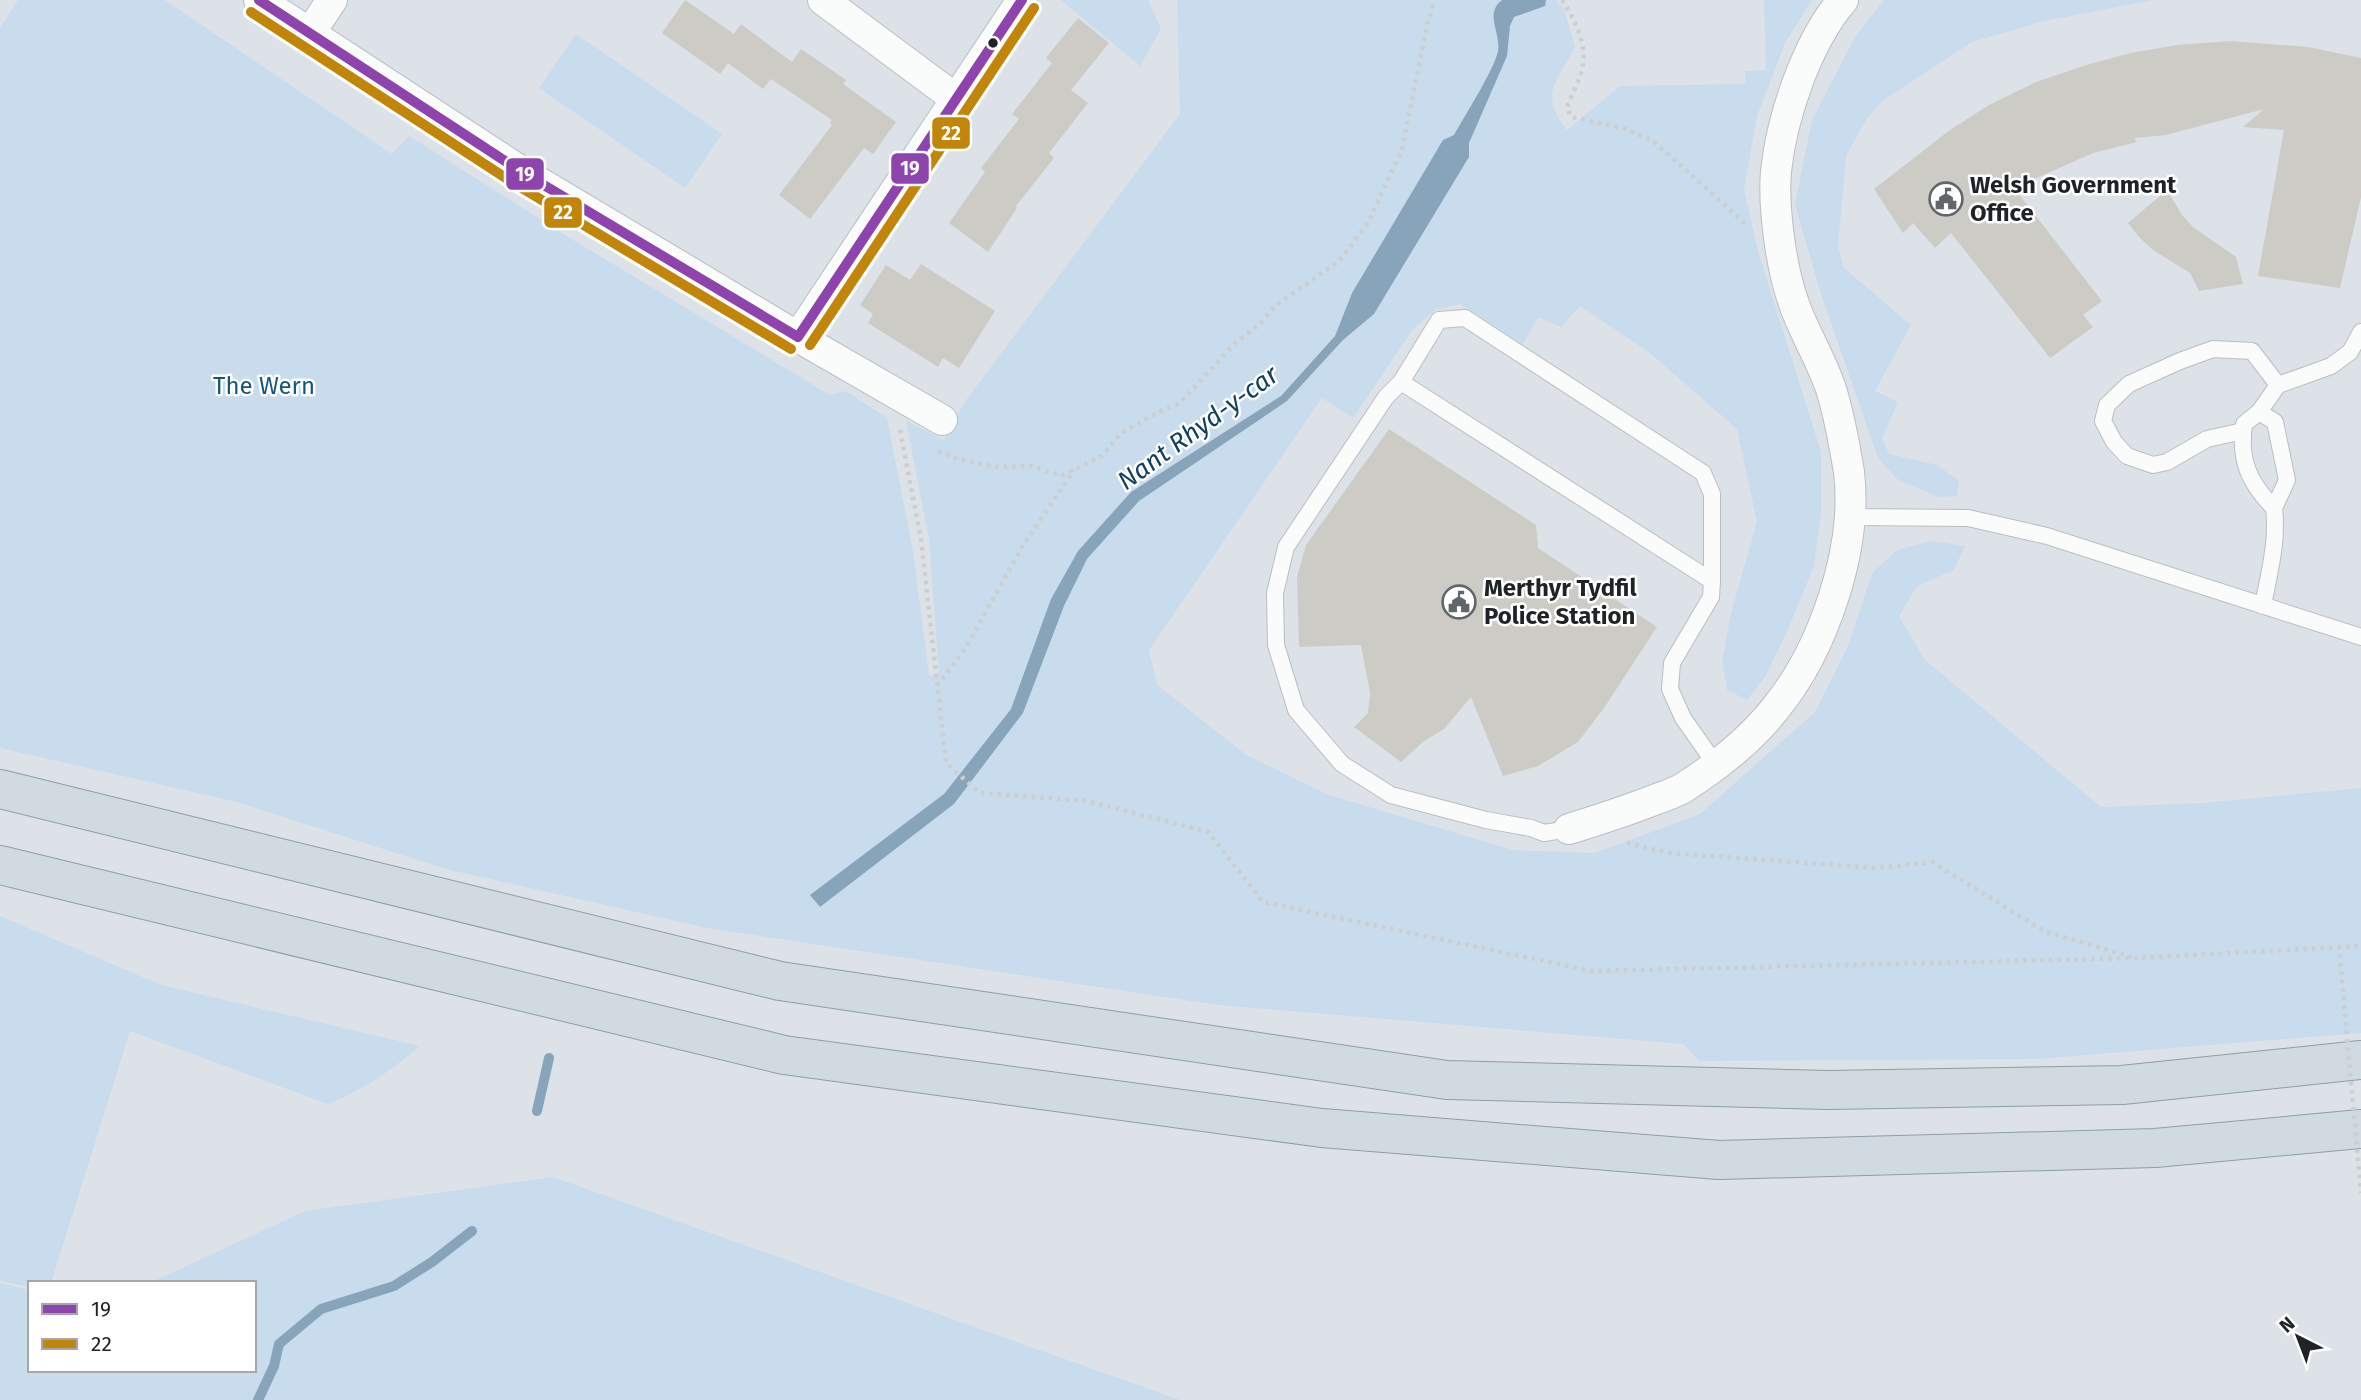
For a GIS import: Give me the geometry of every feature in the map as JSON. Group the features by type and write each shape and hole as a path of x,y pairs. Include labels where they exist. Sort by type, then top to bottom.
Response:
{"highway":[{"path":"0,789 780,981 1447,1080 1828,1090 2122,1086 2361,1060"},
{"path":"0,865 784,1055 1322,1128 1719,1160 2155,1148 2361,1129"}],"street":[{"path":"260,0 522,172 798,337 901,407 942,420"},
{"path":"310,33 332,0"},
{"path":"823,0 956,99"},
{"path":"798,337 1022,0"},
{"path":"1569,829 1618,815 1681,789 1716,765 1742,742 1776,709 1806,662 1842,575 1851,517 1849,471 1831,390 1793,301 1779,234 1776,172 1785,124 1803,66 1835,9 1843,0"}],"lane":[{"path":"1569,829 1544,833 1391,795 1342,764 1296,710 1276,645 1275,593 1286,547 1386,397 1401,382 1439,320 1465,318 1703,473 1712,494 1711,597 1672,663 1670,689 1683,718 1716,765"},
{"path":"2274,508 2248,477 2243,447 2244,424 2259,412 2278,385 2331,366 2350,352 2361,332"},
{"path":"2243,431 2207,439 2167,462 2153,465 2127,456 2113,442 2103,421 2107,405 2129,384 2213,349 2252,351 2278,385"},
{"path":"1401,382 1712,580"},
{"path":"2259,412 2275,422 2287,480 2274,508 2276,521 2273,559 2263,606"},
{"path":"1851,517 1968,518 2008,526 2047,536 2361,637"}],"path":[{"path":"936,450 958,459 996,467 1031,466 1061,476 1102,456 1121,433 1180,403 1236,342 1260,324 1275,306 1338,262 1368,223 1402,149 1427,26 1435,0"},
{"path":"1562,0 1572,14 1581,39 1583,64 1567,107 1571,117 1623,128 1653,141 1751,229 1779,234"},
{"path":"901,407 909,433"},
{"path":"901,407 921,539 946,763 980,793 1087,801 1208,832 1263,902 1592,971 2136,958 2361,946"},
{"path":"937,686 967,646 1023,547 1075,469"},
{"path":"1619,841 1669,853 1876,868 1932,862 2046,932 2136,958"},
{"path":"2339,946 2361,1193"}],"green space":[{"name":"The Wern","path":"18,0 165,0 392,154 409,136 565,235 830,395 846,391 887,418 913,551 929,675 939,676 929,539 906,421 944,440 964,403 1180,114 1177,0 1556,0 1564,9 1575,47 1557,79 1552,97 1558,118 1567,130 1620,86 1745,84 1745,71 1766,70 1764,0 1812,0 1785,43 1757,116 1744,190 1758,251 1821,452 1821,513 1814,566 1765,677 1747,700 1727,690 1722,662 1731,613 1757,522 1737,429 1650,353 1580,306 1561,327 1538,317 1523,344 1460,304 1435,310 1413,329 1353,418 1322,398 1149,650 1157,685 1248,756 1329,795 1513,850 1595,853 1700,814 1815,712 1848,646 1872,573 1897,550 1931,541 1965,546 1954,570 1917,586 1899,616 1925,660 2101,807 2202,803 2361,788 2361,1033 2037,1059 1700,1061 1683,1044 1218,1005 707,928 446,869 237,802 0,748 0,28","holes":["1469,157 1374,314 1343,340 1287,401 1139,501 1087,559 1064,606 1023,713 954,804 820,907 811,895 944,794 1011,709 1078,551 1131,492 1281,396 1335,336 1352,293 1372,261"]},
{"path":"1061,0 1148,0 1161,29 1140,66"},
{"path":"1884,0 2154,0 2044,21 1972,42 1882,101 1867,118 1846,156 1838,247 1844,268 1911,325 1875,391 1898,402 1882,438 1889,454 1937,465 1959,481 1957,496 1938,497 1897,479 1878,458 1820,291 1795,204 1812,120 1855,37"},
{"path":"576,34 722,134 685,188 539,88"},
{"path":"0,916 161,985 420,1046 376,1079 328,1104 130,1031 52,1281 28,1281 28,1287 0,1281"},
{"path":"553,1177 1180,1400 0,1400 0,1283 28,1290 28,1372 256,1372 256,1281 154,1281 305,1211"}],"shaded area":[{"path":"1502,0 1546,0 1545,6 1514,17 1510,26 1507,56 1469,143 1469,157 1374,314 1343,340 1287,401 1139,501 1087,559 1064,606 1023,713 954,804 820,907 810,895 944,794 1011,709 1051,599 1078,551 1131,492 1281,396 1335,336 1352,293 1443,140 1454,135 1496,59 1498,44 1494,11"}],"building":[{"path":"685,0 734,34 741,24 792,62 801,49 846,80 843,84 896,122 873,154 864,148 810,219 779,195 832,125 832,120 771,79 763,89 728,63 720,74 662,33"},
{"path":"1078,18 1109,43 1071,90 1088,103 1049,153 1054,158 1016,206 988,252 949,223 985,172 981,168 1019,119 1012,114 1052,63 1046,58"},
{"name":"Welsh Government Office","path":"2231,41 2308,47 2361,58 2361,197 2340,288 2258,276 2284,130 2243,127 2264,109 2166,135 2134,138 2137,142 2093,153 2014,188 2102,301 2083,315 2093,327 2050,358 1951,233 1935,248 1913,223 1903,233 1874,189 1950,130 1989,105 2036,82 2131,53 2177,45"},
{"path":"2167,190 2182,215 2193,227 2236,257 2243,284 2199,291 2190,273 2153,250 2139,237 2128,223"},
{"path":"921,264 995,311 959,368 943,358 938,367 868,323 873,314 860,305 886,265 910,280"},
{"name":"Merthyr Tydfil Police Station","path":"1389,429 1536,525 1538,548 1657,627 1604,708 1578,742 1538,766 1503,776 1471,697 1444,729 1424,741 1401,762 1354,727 1368,713 1370,693 1361,645 1299,647 1297,577 1306,545"}],"waterway":[{"name":"Nant Rhyd-y-car","path":"537,1111 549,1058"},
{"name":"Nant Rhyd-y-car","path":"258,1400 274,1366 279,1344 321,1309 394,1286 432,1262 472,1231"}],"transit line":[{"name":"19","path":"259,0 522,172 798,337"},
{"name":"19","path":"798,337 1022,0"},
{"name":"22","path":"810,345 1034,8"},
{"name":"22","path":"251,12 515,184 791,349"}],"place":[{"name":"Welsh Government Office","path":"1946,199"},
{"name":"Merthyr Tydfil Police Station","path":"1459,602"}]}
